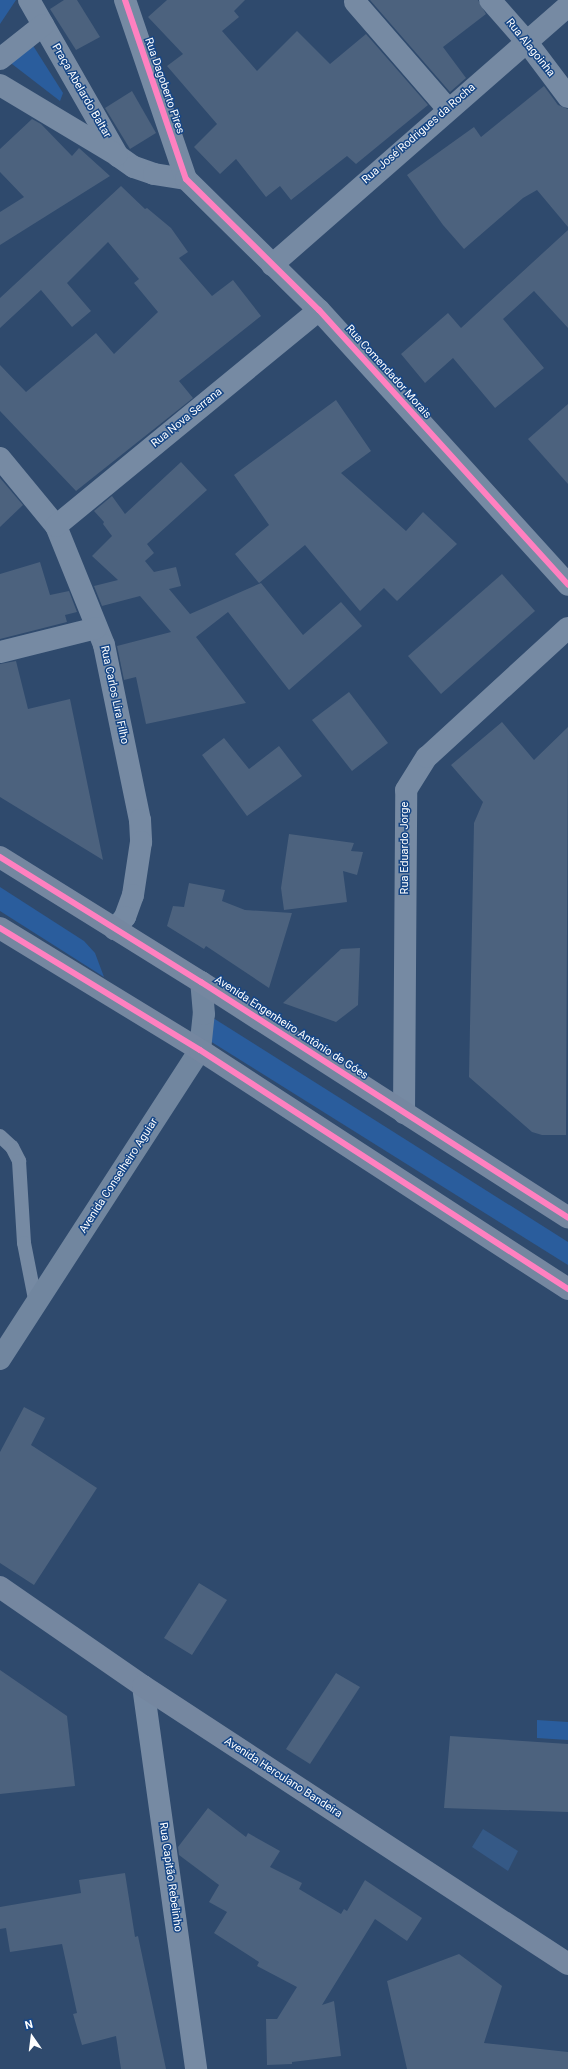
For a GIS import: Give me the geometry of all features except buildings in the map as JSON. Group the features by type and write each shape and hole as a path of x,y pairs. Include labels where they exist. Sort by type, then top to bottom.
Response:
{"main road":[{"name":"Avenida Engenheiro Antônio de Góes","path":"0,857 201,982 568,1218"},
{"path":"0,928 200,1050 568,1289"},
{"name":"Avenida Conselheiro Aguiar","path":"0,1359 200,1050 204,1032 201,982"},
{"name":"Avenida Herculano Bandeira","path":"0,1587 143,1686 568,1964"}],"street":[{"name":"Praça Abelardo Baltar","path":"29,0 118,156"},
{"name":"Rua Dagoberto Pires","path":"125,0 186,179"},
{"name":"Rua Alagoinha","path":"490,0 526,40 568,97"},
{"path":"355,2 448,109"},
{"name":"Rua José Rodrigues da Rocha","path":"272,265 526,40 568,6"},
{"path":"0,59 43,25"},
{"name":"Praça Abelardo Baltar","path":"0,85 134,167 154,174 186,179"},
{"name":"Rua Comendador Morais","path":"186,179 319,310 568,585"},
{"name":"Rua Nova Serrana","path":"56,526 319,310"},
{"name":"Rua Carlos Lira Filho","path":"0,458 56,526 104,645 140,820 141,842 132,895 125,917 115,929"},
{"path":"0,652 96,628"},
{"name":"Rua Eduardo Jorge","path":"404,1113 406,790 427,757 568,628"},
{"name":"Rua Capitão Rebelinho","path":"143,1686 196,2069"}],"lane":[{"path":"0,1136 12,1147 19,1161 24,1243 36,1304"}],"shaded area":[{"path":"0,0 16,0 0,24"},
{"path":"32,44 63,93 60,101 12,64 11,61"},
{"path":"0,887 84,941 95,953 104,977 0,911"},
{"path":"210,1016 568,1242 568,1265 210,1041"},
{"path":"537,1720 568,1722 568,1740 537,1738"},
{"path":"483,1829 518,1851 508,1871 472,1847"}],"cycle path":[{"path":"125,0 186,179 319,310 568,585"},
{"path":"0,857 201,982 568,1218"},
{"path":"0,928 200,1050 568,1289"}]}
